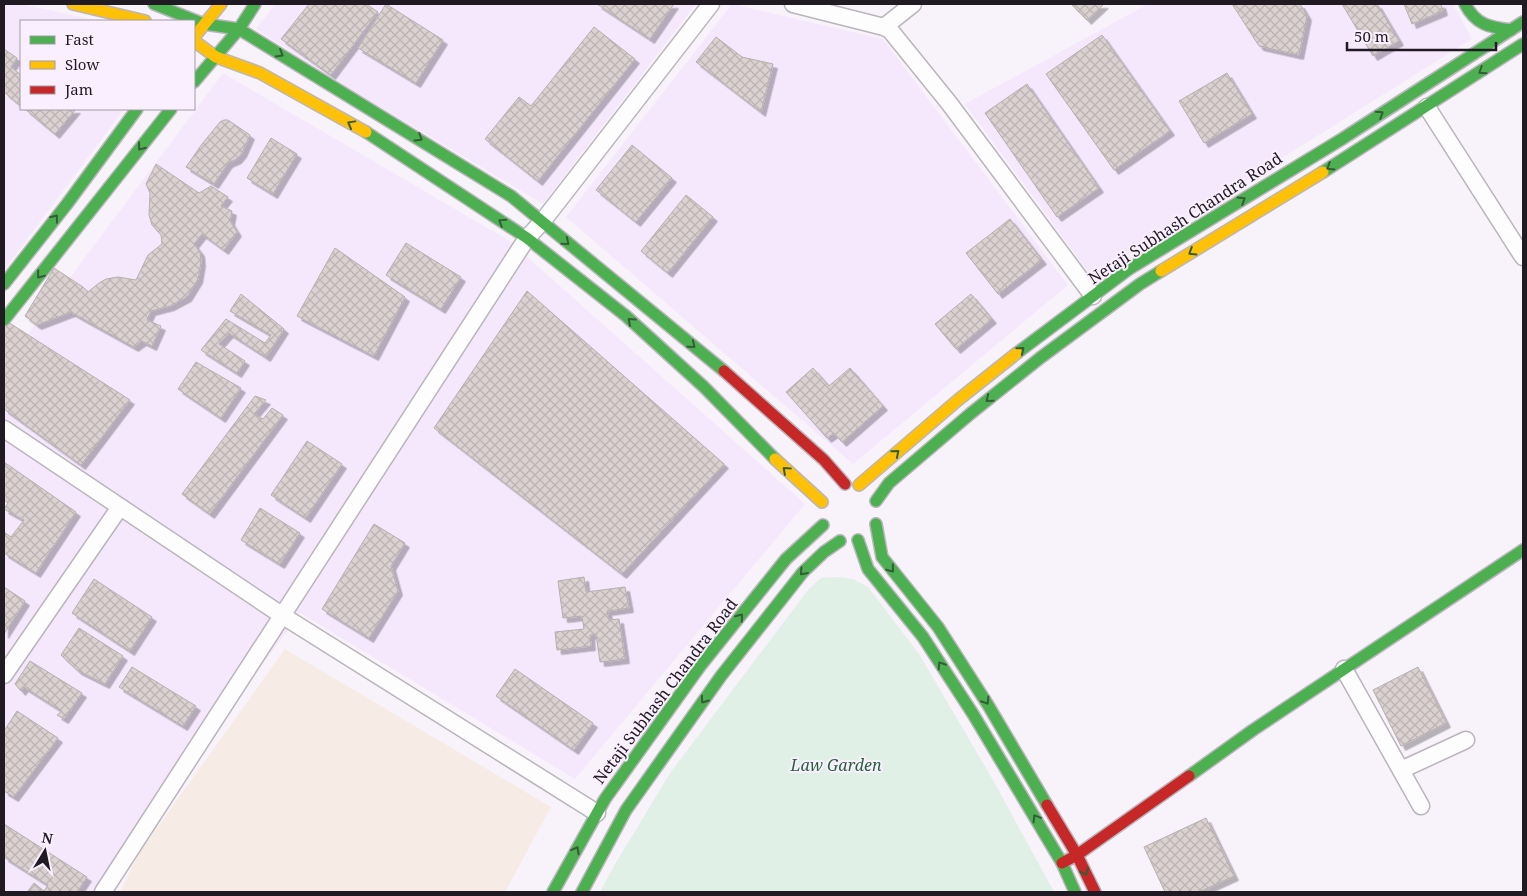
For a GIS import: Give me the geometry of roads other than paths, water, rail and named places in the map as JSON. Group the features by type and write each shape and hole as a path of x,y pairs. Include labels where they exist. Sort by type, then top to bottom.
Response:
{"main road":[{"path":"73,4 141,20"},
{"path":"154,4 194,20"},
{"path":"195,36 220,4"},
{"path":"195,81 239,28 255,4"},
{"path":"1465,4 1471,16 1490,27 1511,30"},
{"path":"195,20 204,24 239,28 511,196 722,369 824,460 845,484"},
{"name":"Netaji Subhash Chandra Road","path":"859,485 958,400 1028,344 1129,269 1342,139 1523,22"},
{"path":"195,42 216,56 260,73 368,133 528,238 633,323 704,387 781,466 822,514 827,531 840,541"},
{"name":"Netaji Subhash Chandra Road","path":"876,501 889,483 970,414 1040,358 1140,284 1426,107 1523,44"},
{"path":"4,284 136,110"},
{"path":"4,320 170,110"},
{"path":"822,514 831,490 845,484 859,485 866,488 876,501 878,509 876,524 882,557 938,627 988,704 1077,855 1095,892"},
{"name":"Netaji Subhash Chandra Road","path":"553,892 605,799 701,665 822,514"},
{"path":"582,892 626,810 721,676 803,572 824,552 840,541 858,540 872,531 876,524"},
{"path":"858,540 868,569 923,637 987,738 1062,863 1075,892"},
{"path":"1062,863 1077,855 1253,730 1523,550"}],"street":[{"path":"103,892 528,238 711,4"},
{"path":"793,4 890,30 949,103 1093,296"},
{"path":"884,27 913,4"},
{"path":"1426,107 1523,257"},
{"path":"4,428 283,616 597,813"},
{"path":"4,675 120,507"},
{"path":"1344,669 1421,806"},
{"path":"1401,770 1466,740"}],"park label":[{"name":"Law Garden","path":"836,765"}]}
